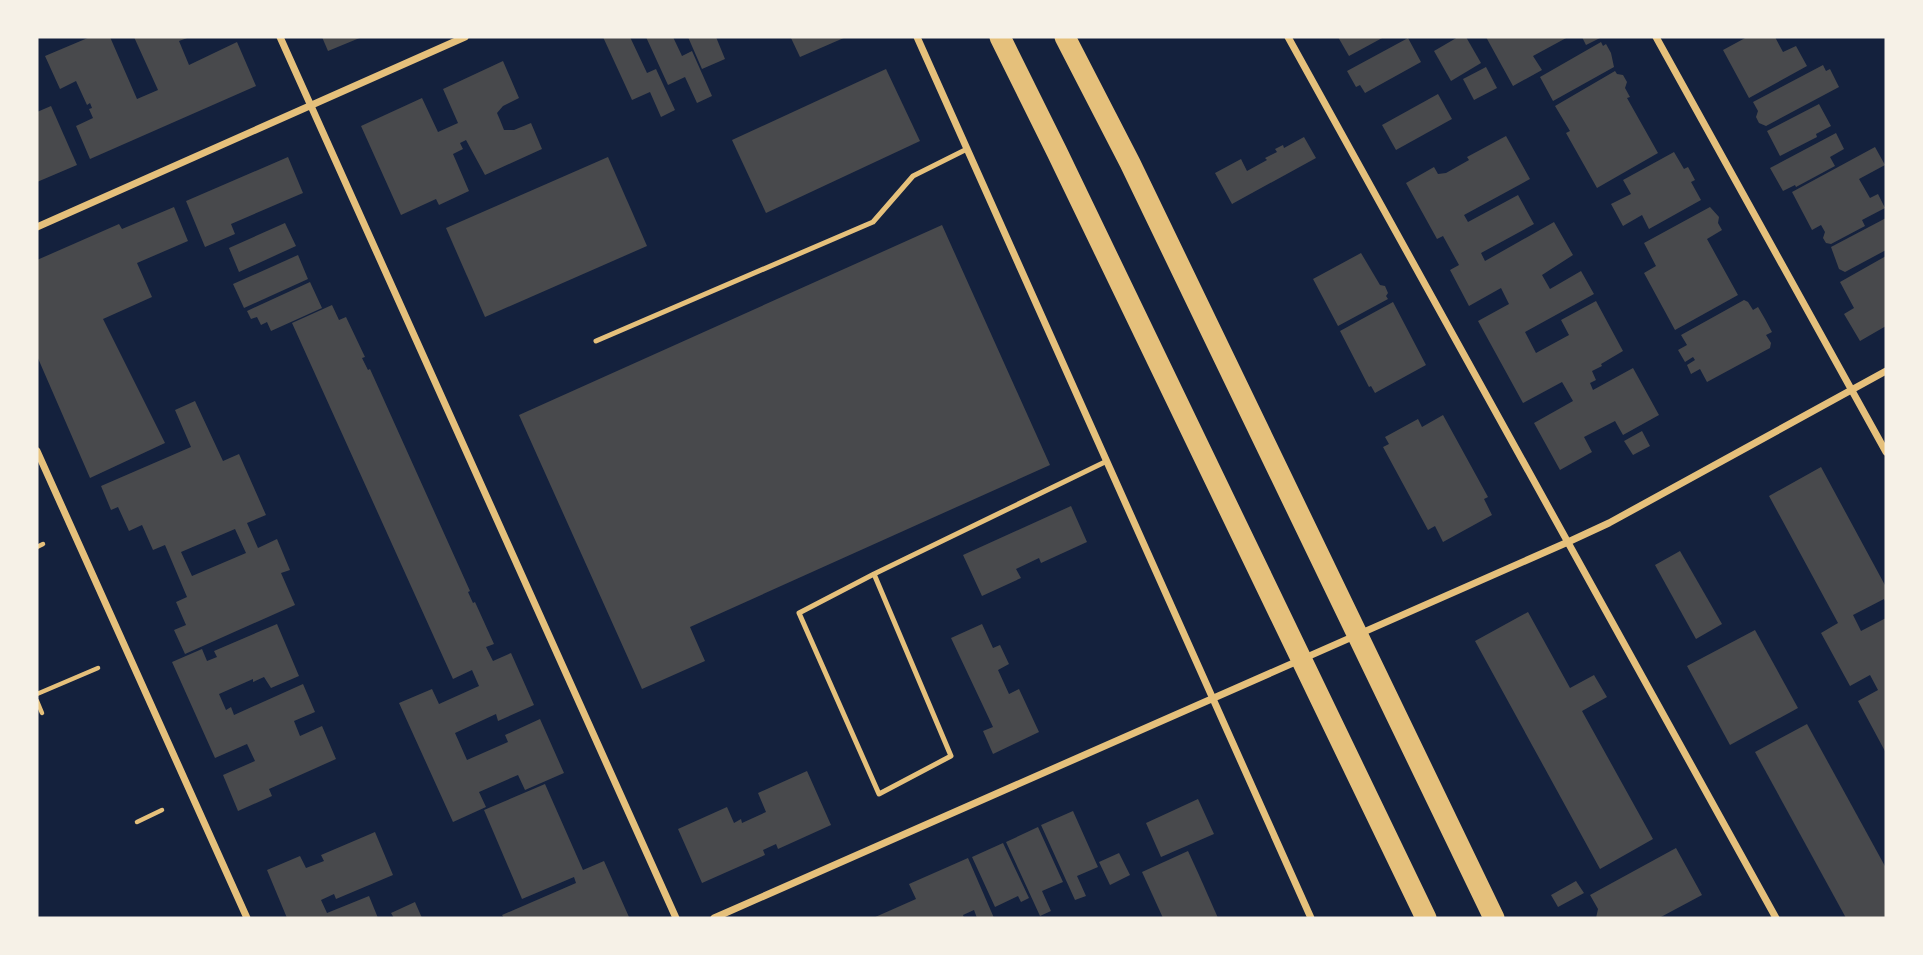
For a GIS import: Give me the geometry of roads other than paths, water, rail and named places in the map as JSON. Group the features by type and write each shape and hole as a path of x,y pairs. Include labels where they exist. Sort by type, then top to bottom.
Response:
{"highway":[{"path":"1000,37 1058,152 1426,918"},
{"path":"1065,37 1130,163 1494,918"}],"street":[{"path":"280,37 676,918"},
{"path":"37,227 465,37"},
{"path":"917,37 1311,918"},
{"path":"1288,37 1776,918"},
{"path":"1656,37 1886,452"},
{"path":"714,918 1609,523 1886,371"},
{"path":"37,451 247,918"}],"lane":[{"path":"596,341 873,222 913,176 967,149"},
{"path":"874,574 951,756 879,794 799,613 874,574 1107,461"}]}
